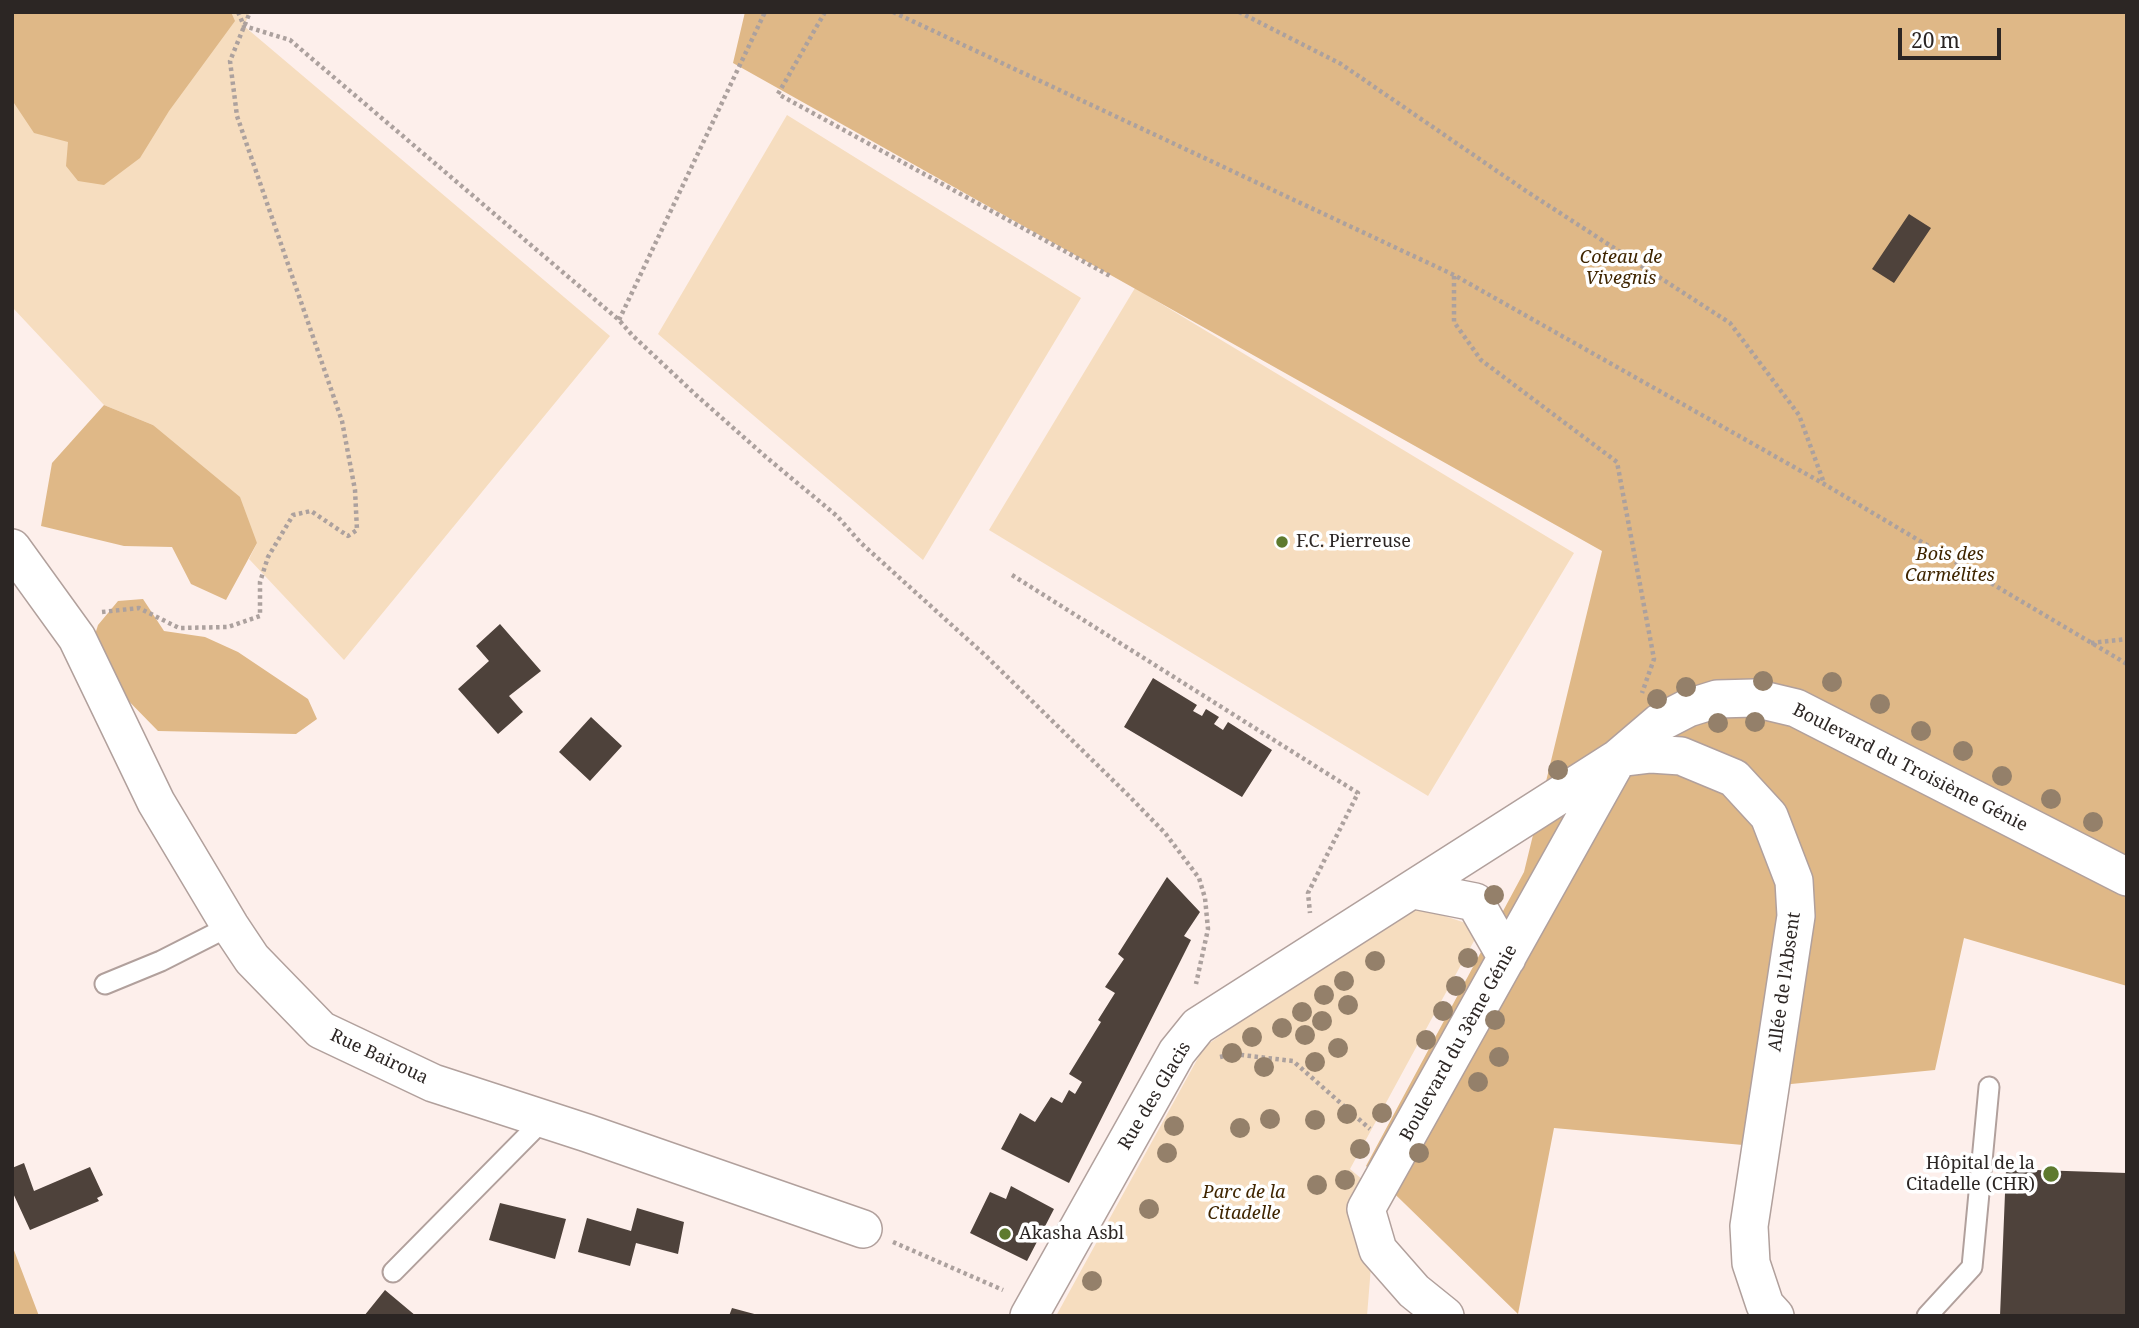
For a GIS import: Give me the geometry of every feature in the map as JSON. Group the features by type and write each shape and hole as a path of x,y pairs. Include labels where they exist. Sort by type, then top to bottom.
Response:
{"street":[{"name":"Rue Bairoua","path":"12,548 77,638 156,802 230,926 252,960 321,1030 433,1083 863,1229"},
{"name":"Boulevard du Troisième Génie","path":"1618,758 1659,723 1688,708 1717,699 1754,698 1796,708 2127,877"},
{"name":"Allée de l'Absent","path":"1618,758 1651,754 1681,756 1734,778 1769,816 1794,881 1796,916 1749,1226 1751,1263 1765,1312"},
{"name":"Rue des Glacis","path":"1032,1310 1177,1052 1198,1026 1618,758"},
{"name":"Boulevard du 3ème Génie","path":"1445,1316 1414,1291 1378,1250 1366,1209 1618,758"},
{"path":"1414,890 1475,902 1507,958"}],"lane":[{"path":"105,984 161,961 230,926"},
{"path":"1927,1316 1972,1267 1989,1087"},
{"path":"393,1272 544,1119"}],"path":[{"path":"238,12 244,26 290,40 620,320 632,335 765,457 838,516 861,543 1041,709 1138,805 1185,857 1199,878 1205,898 1208,929 1196,984 1198,1026"},
{"path":"70,627 100,612 139,608 179,628 228,627 260,615 260,582 268,557 293,515 312,511 348,536 357,530 355,490 342,421 237,116 230,61 250,12"},
{"path":"620,320 765,12"},
{"path":"825,12 778,94 1112,277"},
{"path":"893,12 1454,275 1824,484 2127,664"},
{"path":"1239,12 1341,64 1526,191 1730,323 1799,415 1824,484"},
{"path":"1454,275 1454,322 1481,360 1617,463 1654,659 1640,696"},
{"path":"1012,575 1359,793 1308,893 1313,954"},
{"path":"2090,643 2127,639"},
{"path":"1168,1070 1233,1054 1293,1061 1397,1154"},
{"path":"863,1229 1032,1310"}],"green space":[{"path":"12,12 250,12 244,26 610,336 344,660 249,559 257,543 153,425 104,405 12,307"},
{"path":"12,12 231,12 235,21 169,111 140,158 104,185 78,181 66,166 68,142 34,133 12,100"},
{"path":"745,12 2127,12 2127,986 1964,938 1935,1070 1750,1088 1743,1145 1554,1128 1518,1314 1366,1166 1524,872 1602,551 733,63"},
{"path":"787,115 1081,298 923,560 658,334"},
{"name":"F.C. Pierreuse","path":"1135,288 1574,553 1428,796 989,530"},
{"path":"104,405 153,425 240,497 257,543 226,600 191,584 172,547 124,546 41,526 52,463"},
{"path":"143,599 164,631 205,637 238,652 308,699 317,719 296,734 158,731 115,687 93,641 98,625 118,601"},
{"name":"Parc de la Citadelle","path":"1408,904 1481,928 1350,1169 1377,1192 1367,1316 1056,1316 1204,1047"},
{"path":"12,1245 39,1316 12,1316"}],"building":[{"path":"1909,214 1931,228 1894,283 1872,269"},
{"path":"500,624 541,671 509,696 523,712 498,734 458,689 489,661 476,646"},
{"path":"1153,678 1197,705 1193,711 1202,716 1206,709 1219,717 1214,724 1223,730 1228,722 1272,750 1242,797 1124,727"},
{"path":"591,717 622,746 590,781 559,752"},
{"path":"1167,877 1200,912 1184,936 1191,940 1069,1183 1001,1149 1020,1113 1035,1122 1051,1097 1062,1103 1069,1090 1075,1094 1082,1082 1069,1074 1101,1022 1098,1020 1115,993 1105,987 1124,959 1118,954"},
{"path":"24,1163 34,1191 90,1167 103,1195 97,1198 99,1201 30,1230 12,1191 12,1168"},
{"path":"2006,1169 2127,1173 2127,1316 2000,1316"},
{"path":"1011,1186 1054,1209 1027,1261 970,1233 990,1192 1006,1199"},
{"path":"500,1203 566,1219 555,1259 489,1240"},
{"path":"637,1208 684,1222 678,1254 636,1243 630,1266 578,1252 587,1218 631,1231"},
{"path":"385,1290 416,1316 364,1316"},
{"path":"732,1308 758,1315 758,1316 729,1316"}],"place":[{"name":"F.C. Pierreuse","path":"1282,542"},
{"name":"Hôpital de la Citadelle (CHR)","path":"2051,1174"},
{"name":"Akasha Asbl","path":"1005,1234"}],"park label":[{"name":"Coteau de Vivegnis","path":"1621,268"},
{"name":"Bois des Carmélites","path":"1950,565"}]}
